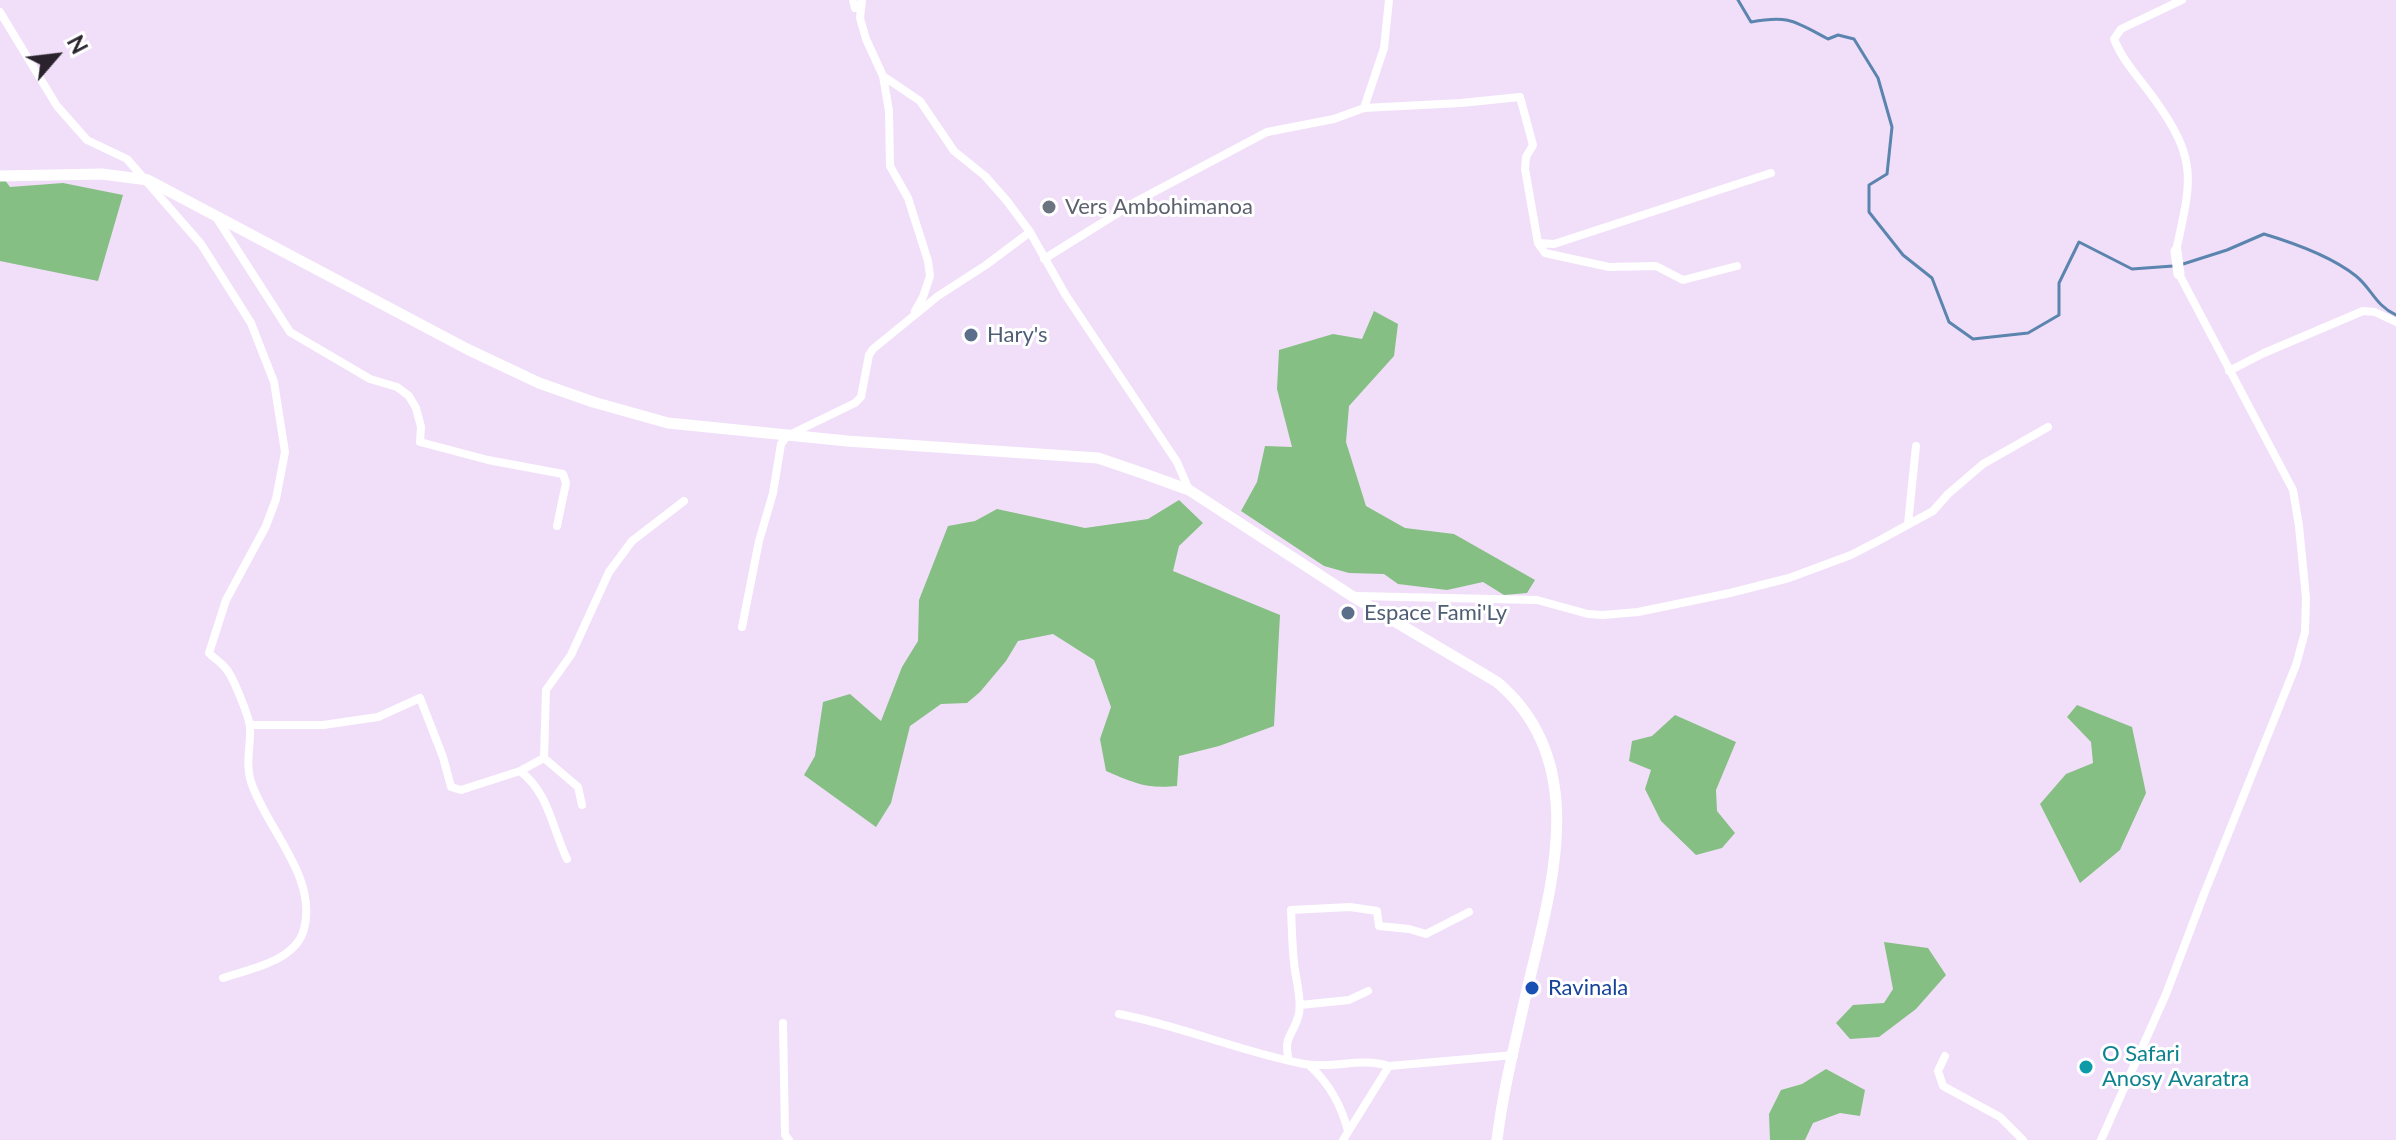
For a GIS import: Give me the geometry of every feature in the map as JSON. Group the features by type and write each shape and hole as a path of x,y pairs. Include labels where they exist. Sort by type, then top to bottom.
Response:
{"main road":[{"path":"0,176 102,174 148,180 442,336 539,383 668,423 787,436 1098,458 1189,490 1352,596 1497,682 1527,712 1543,742 1556,795 1554,865 1542,938 1497,1140"},
{"path":"2176,251 2179,274"}],"street":[{"path":"862,0 860,18 883,76 889,111 890,166 908,198 928,261 930,276 911,318"},
{"path":"1364,108 1384,48 1389,0"},
{"path":"2176,251 2190,179 2185,153 2114,39 2121,29 2182,0"},
{"path":"0,12 57,106 87,140 127,159 201,244 251,323 274,382 285,452 276,499 266,526 226,600 209,653 228,670 250,725 247,754 251,782 299,878 305,904 304,929 297,944 279,958 223,978"},
{"path":"883,76 920,101 954,151 985,176 1030,232 1044,259 1177,462 1189,490"},
{"path":"1044,259 1137,201 1267,132 1334,119 1364,108 1520,97 1533,145 1526,157 1525,169 1538,243 1545,253 1609,267 1656,266 1683,280 1737,266"},
{"path":"1538,243 1554,244 1771,173"},
{"path":"215,216 290,332 370,379 397,387 409,396 421,427 420,442 488,460 563,474 566,483 557,526"},
{"path":"742,627 781,444 787,436 855,403 861,397 869,355 938,296 997,258 1030,232"},
{"path":"2101,1140 2166,994 2296,665 2305,632 2304,572 2293,490 2179,274"},
{"path":"2229,371 2363,311 2375,312 2396,322"},
{"path":"1352,596 1537,600 1588,614 1638,612 1730,593 1789,578 1851,555 1933,511 1983,464 2048,427"},
{"path":"1908,524 1916,446"},
{"path":"544,758 546,690 571,655 609,572 632,541 684,501"},
{"path":"250,725 323,725 378,717 420,698 451,787 461,790 520,771 544,758"},
{"path":"544,758 578,787 582,805"},
{"path":"520,771 531,780 547,804 567,859"},
{"path":"1289,1060 1285,1047 1288,1035 1298,1020 1300,1005 1291,910 1350,907 1377,911 1379,926 1426,934 1469,912"},
{"path":"1300,1005 1349,1000 1368,991"},
{"path":"1119,1014 1164,1022 1213,1040 1308,1065 1372,1061 1389,1066 1514,1055"},
{"path":"783,1023 785,1135 789,1140"},
{"path":"1945,1056 1938,1071 1943,1086 2000,1117 2023,1140"},
{"path":"1308,1065 1336,1096 1342,1109 1345,1136"},
{"path":"1345,1136 1389,1066"}],"green space":[{"path":"0,173 10,187 63,183 123,195 98,281 0,261"},
{"path":"1374,311 1398,324 1394,356 1349,406 1346,442 1366,506 1405,528 1454,534 1535,580 1527,593 1504,595 1483,582 1447,590 1398,584 1384,574 1349,573 1324,566 1241,511 1257,482 1265,446 1292,447 1277,389 1279,350 1333,334 1362,339"},
{"path":"1179,500 1203,523 1179,546 1173,571 1280,615 1274,726 1219,746 1179,756 1177,786 1148,786 1106,771 1100,739 1111,707 1094,660 1053,634 1018,641 1006,661 967,703 941,704 910,726 891,803 876,827 804,775 815,756 823,702 850,694 881,721 902,667 918,641 919,600 948,526 975,521 997,509 1085,528 1148,519"},
{"path":"2077,705 2132,727 2146,793 2120,850 2080,883 2040,804 2066,774 2093,763 2091,742 2067,717"},
{"path":"1675,715 1736,742 1716,790 1717,811 1735,833 1722,848 1696,855 1661,821 1645,789 1651,770 1629,761 1632,741 1652,736"},
{"path":"1884,942 1928,948 1946,975 1916,1009 1879,1037 1850,1039 1836,1023 1853,1005 1884,1003 1893,989"},
{"path":"1826,1069 1865,1090 1860,1116 1840,1113 1813,1123 1805,1140 1770,1140 1769,1114 1781,1090 1802,1084"}],"waterway":[{"path":"1738,0 1751,22 1783,20 1799,24 1828,39 1838,35 1854,39 1878,78 1892,127 1887,174 1869,185 1869,212 1903,255 1932,278 1949,322 1973,339 2028,333 2059,315 2059,283 2079,242 2132,269 2173,266"},
{"path":"2180,265 2264,234 2335,262 2361,281 2383,307 2396,315"}],"place":[{"name":"Vers Ambohimanoa","path":"1049,207"},
{"name":"Hary's","path":"971,335"},
{"name":"Espace Fami'Ly","path":"1348,613"},
{"name":"Ravinala","path":"1532,988"},
{"name":"O Safari Anosy Avaratra","path":"2086,1067"}]}
